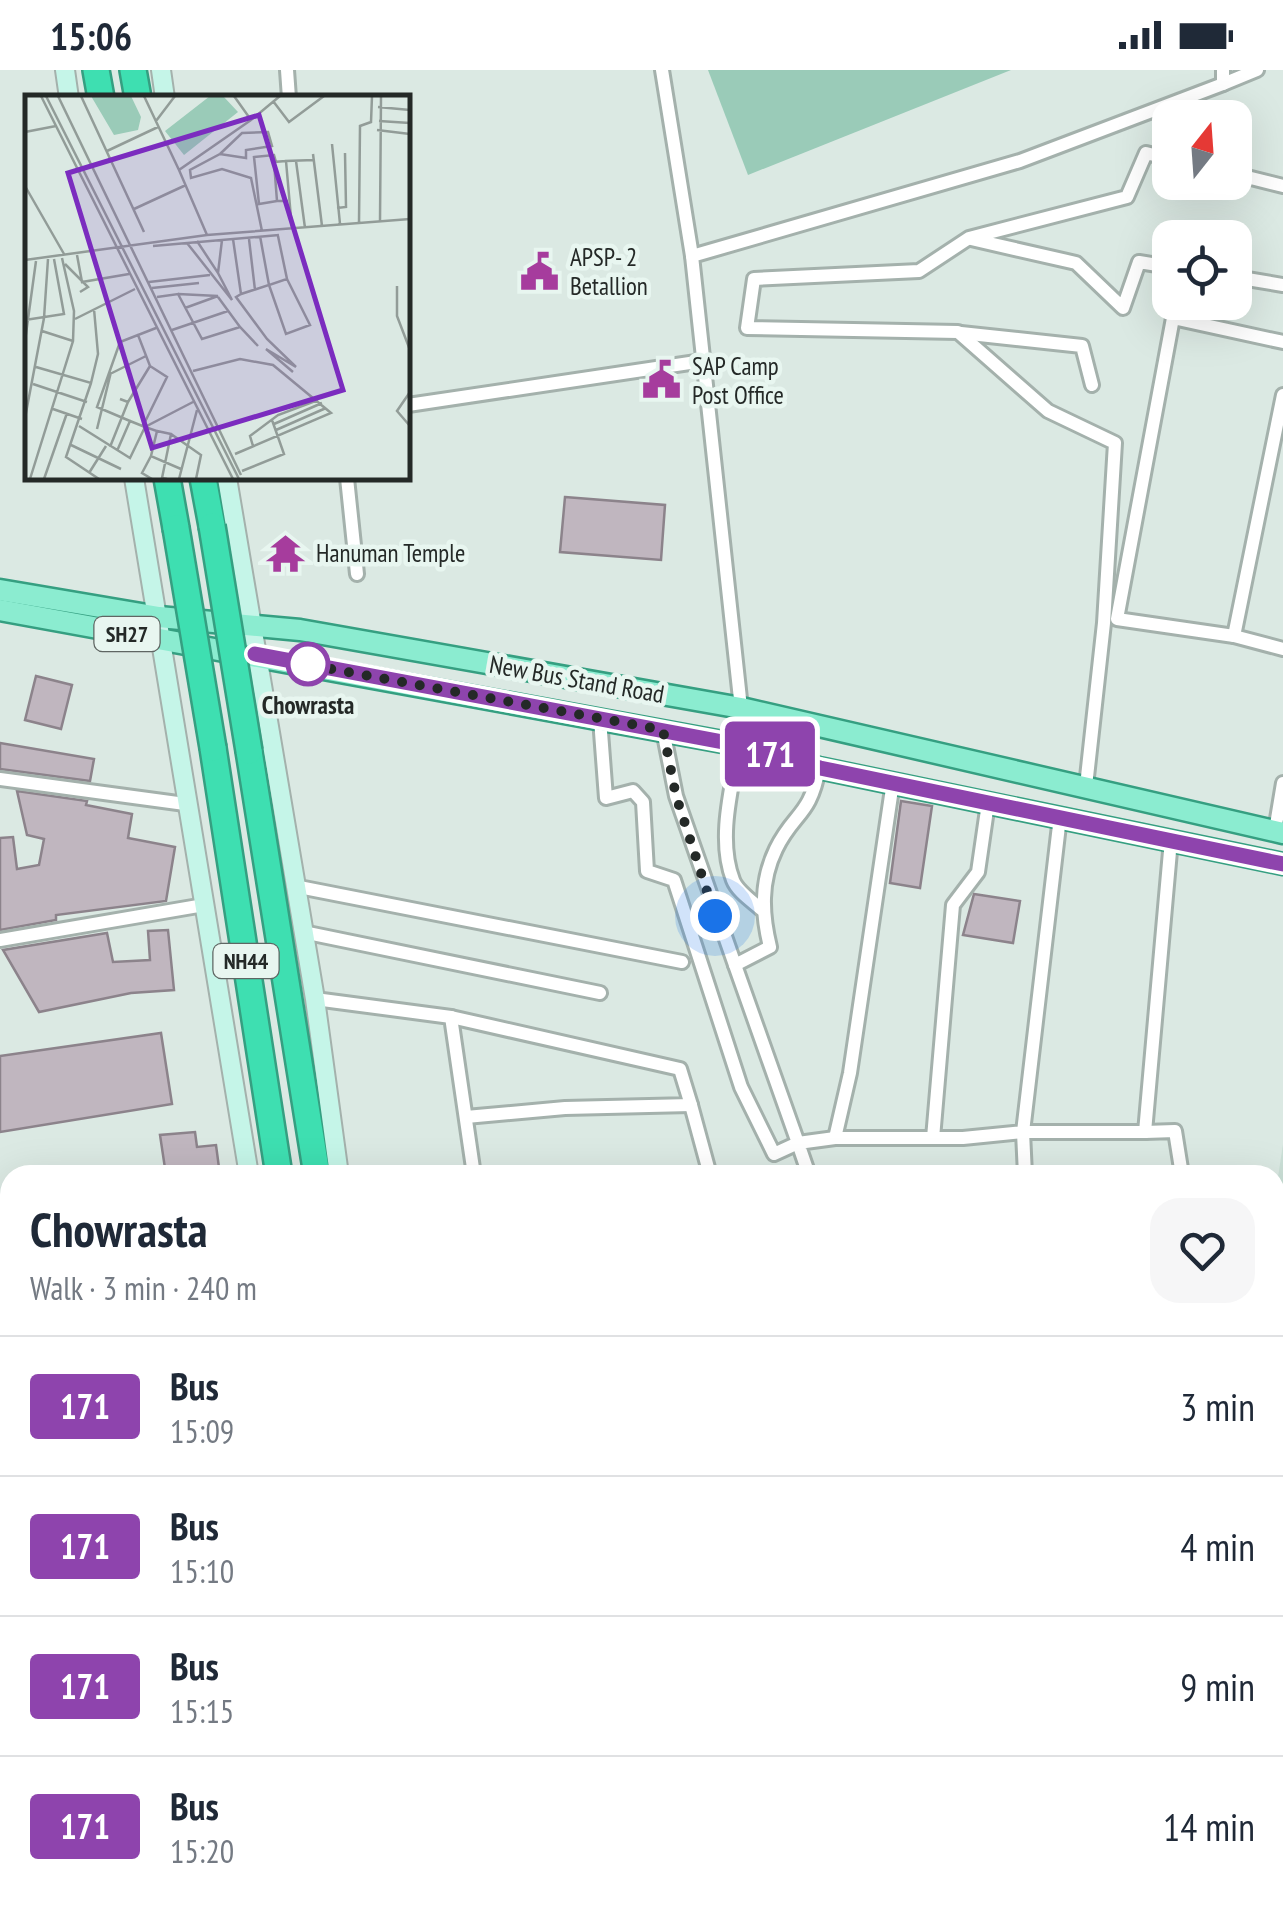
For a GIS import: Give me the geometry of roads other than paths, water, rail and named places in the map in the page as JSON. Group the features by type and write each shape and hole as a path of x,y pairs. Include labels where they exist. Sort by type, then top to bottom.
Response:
{"highway":[{"path":"96,70 100,95"},
{"path":"133,70 137,95"},
{"name":"NH44","path":"167,480 277,1165"},
{"name":"NH44","path":"204,480 315,1165"}],"main road":[{"name":"SH27","path":"0,590 160,617"},
{"name":"SH27","path":"0,610 255,654"},
{"name":"New Bus Stand Road","path":"160,617 251,625 741,708 1279,832"},
{"name":"New Bus Stand Road","path":"255,654 739,745 820,768 1283,864"}],"street":[{"path":"65,70 69,95"},
{"path":"161,70 165,95"},
{"path":"287,70 290,95"},
{"path":"662,70 692,256 741,708"},
{"path":"692,256 1020,161 1223,77 1257,70"},
{"path":"1092,385 1082,346 958,332 746,328 754,279 919,271 969,238 1127,197 1146,153 1152,154"},
{"path":"1252,178 1283,186"},
{"path":"969,238 1076,263 1123,308 1139,262 1152,264"},
{"path":"1252,280 1283,285"},
{"path":"1283,342 1173,318 1117,619 1234,636 1283,649"},
{"path":"958,332 1048,411 1115,444 1104,623 1086,786"},
{"path":"410,405 704,360"},
{"path":"1234,636 1283,395"},
{"path":"134,480 164,640 185,804 247,1165"},
{"path":"227,480 315,999 337,1165"},
{"path":"347,480 357,574"},
{"path":"600,719 606,798 634,792 643,802 648,871 674,880 740,1088 774,1154 798,1143 834,1138 1175,1131 1180,1165"},
{"path":"663,730 676,796 806,1165"},
{"path":"739,745 728,810 728,848 734,884 760,909"},
{"path":"735,965 770,948 760,909 776,848 813,802 820,768"},
{"path":"0,779 185,804"},
{"path":"834,1138 850,1073 893,782"},
{"path":"1279,832 1283,783"},
{"path":"933,1138 952,905 978,872 988,803"},
{"path":"1024,1165 1023,1132 1060,817"},
{"path":"1145,1132 1171,840"},
{"path":"294,886 682,962"},
{"path":"0,940 204,905"},
{"path":"302,932 600,993"},
{"path":"315,999 451,1017 680,1069 707,1165"},
{"path":"451,1017 473,1165"},
{"path":"466,1117 566,1108 691,1105"}],"place":[{"name":"APSP- 2 Betallion","path":"540,271"},
{"name":"SAP Camp Post Office","path":"662,380"},
{"name":"Hanuman Temple","path":"286,553"},
{"name":"Chowrasta","path":"308,664"}]}
